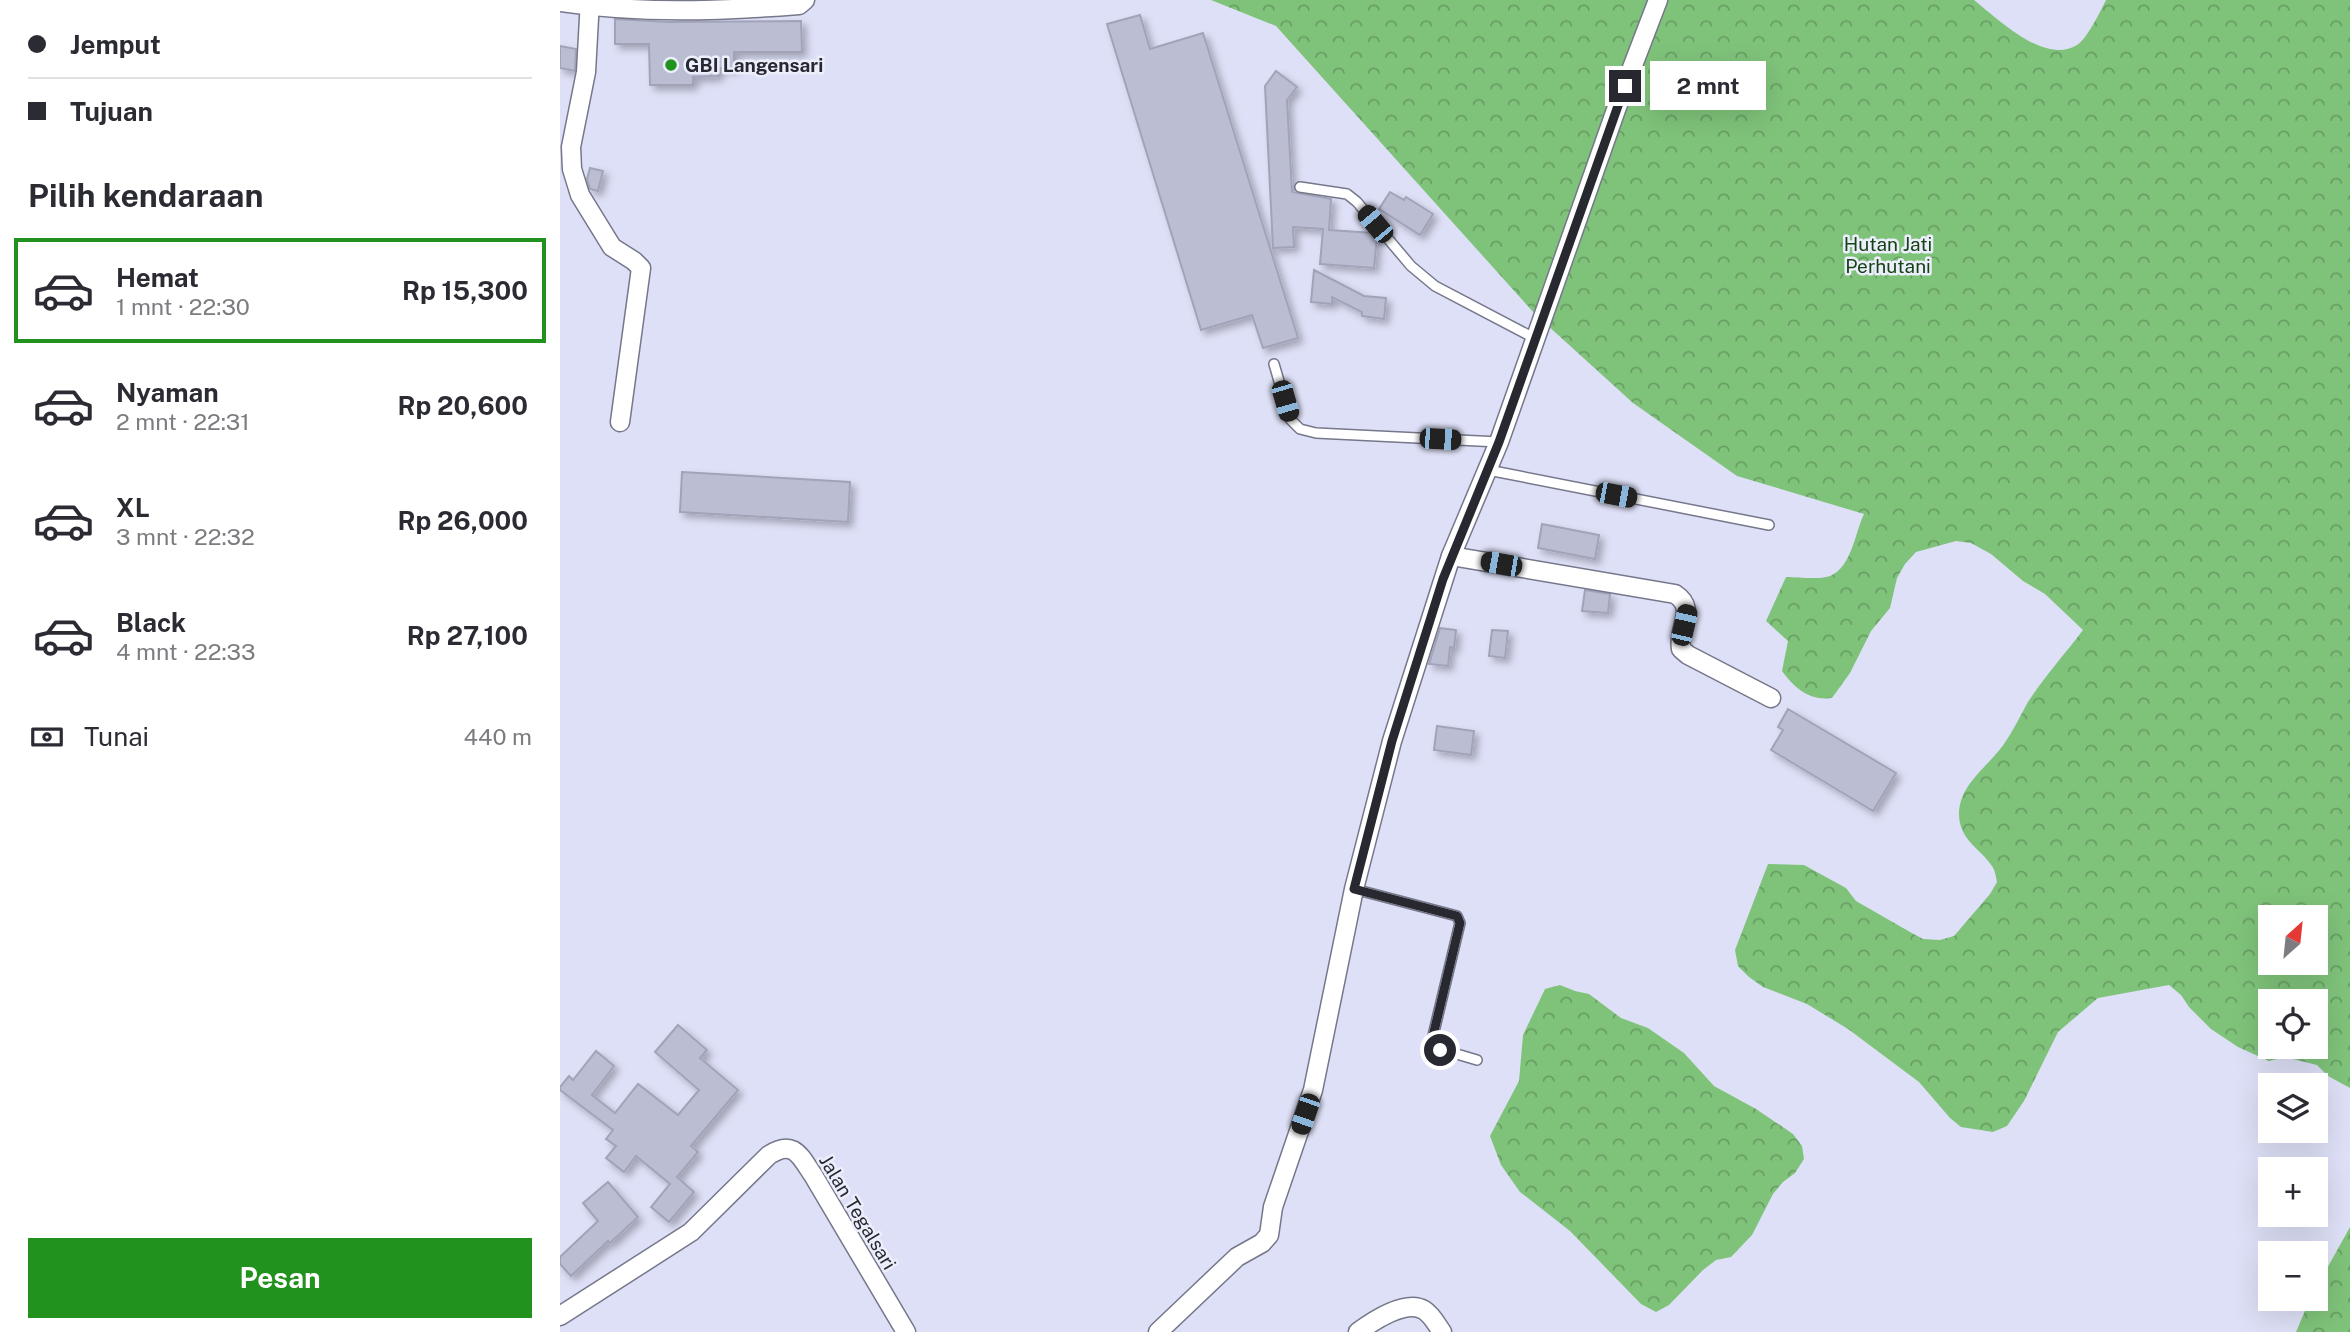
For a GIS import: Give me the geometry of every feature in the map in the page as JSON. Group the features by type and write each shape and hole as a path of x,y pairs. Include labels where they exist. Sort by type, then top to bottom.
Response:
{"street":[{"path":"1158,1332 1237,1257 1269,1236 1273,1207 1313,1090 1354,889 1392,741 1451,556 1499,442 1617,107 1658,0"},
{"path":"560,2 590,3 620,9 736,9 802,2"},
{"path":"590,3 586,72 566,146 580,195 612,247 641,268 620,422"},
{"path":"1451,556 1675,594 1684,600 1687,609 1680,641 1681,649 1771,698"},
{"name":"Jalan Tegalsari","path":"560,1317 691,1231 769,1155 785,1147 799,1155 813,1175 906,1332"},
{"path":"1358,1332 1404,1308 1415,1308 1424,1310 1442,1332"}],"lane":[{"path":"1300,187 1347,194 1357,202 1410,266 1435,286 1536,339"},
{"path":"1274,364 1290,419 1300,429 1316,433 1499,442"},
{"path":"1488,470 1769,525"},
{"path":"1354,889 1457,916 1460,923 1432,1040 1433,1047 1477,1060"}],"green space":[{"name":"Hutan Jati Perhutani","path":"1211,0 1974,0 2008,28 2036,45 2064,50 2077,45 2085,37 2106,0 2350,0 2350,1088 2328,1076 2328,1073 2317,1065 2293,1059 2328,1059 2328,989 2258,989 2258,1056 2238,1047 2211,1029 2169,985 2098,998 2058,1032 2024,1101 2007,1126 1993,1132 1961,1127 1919,1082 1848,1029 1807,1004 1763,987 1749,977 1738,966 1735,950 1768,864 1804,865 1846,888 1856,901 1923,939 1940,940 1954,936 1997,882 1992,866 1963,831 1959,814 1960,803 1969,784 2004,744 2034,693 2083,630 2045,594 2023,581 1991,554 1971,543 1956,541 1916,552 1897,578 1890,608 1871,631 1850,673 1832,698 1810,696 1792,683 1782,671 1788,641 1766,621 1786,577 1830,576 1843,565 1864,514 1737,476 1633,403 1535,314 1276,26"},
{"path":"1560,985 1589,994 1621,1018 1648,1028 1684,1053 1714,1086 1756,1109 1793,1134 1802,1146 1804,1159 1795,1173 1773,1194 1752,1235 1731,1257 1716,1260 1669,1305 1656,1312 1641,1304 1570,1231 1520,1192 1501,1165 1490,1136 1519,1081 1523,1035 1545,989"},
{"path":"2350,1227 2350,1332 2296,1332 2305,1311 2328,1311 2328,1267"}],"building":[{"path":"1140,15 1150,49 1203,33 1298,338 1263,348 1252,315 1201,330 1107,24"},
{"path":"615,19 669,22 801,21 802,52 734,52 734,68 718,68 718,76 693,77 693,85 650,85 649,44 615,44"},
{"path":"560,46 576,49 575,71 560,68"},
{"path":"1276,71 1297,87 1287,100 1292,192 1331,199 1329,230 1374,233 1377,236 1374,268 1320,264 1323,229 1293,227 1294,247 1273,248 1265,86"},
{"path":"590,168 603,171 598,191 590,189 587,179"},
{"path":"1390,192 1404,200 1406,197 1433,214 1420,235 1379,209"},
{"path":"1314,270 1364,296 1386,298 1384,319 1362,316 1362,312 1332,297 1332,304 1311,302"},
{"path":"682,472 850,482 848,522 680,512"},
{"path":"1542,524 1599,535 1595,559 1538,548"},
{"path":"1585,590 1610,594 1608,613 1582,611"},
{"path":"1440,628 1456,630 1454,648 1450,647 1448,666 1429,664"},
{"path":"1492,630 1508,631 1505,658 1489,656"},
{"path":"1788,709 1896,773 1873,811 1771,750 1783,730 1778,727"},
{"path":"1437,726 1474,731 1471,755 1434,750"},
{"path":"678,1025 707,1050 700,1058 738,1090 691,1146 698,1152 677,1177 694,1192 669,1222 651,1207 670,1184 636,1156 624,1172 606,1158 616,1146 606,1139 613,1130 560,1090 560,1087 569,1076 573,1080 596,1051 614,1066 592,1095 615,1113 638,1084 678,1115 699,1090 655,1052"},
{"path":"608,1182 638,1217 571,1276 560,1264 560,1257 598,1221 583,1203"}],"place":[{"name":"GBI Langensari","path":"671,65"}],"route":[{"path":"1440,1050 1433,1047 1432,1040 1460,923 1457,916 1354,889 1392,741 1443,579 1499,442 1625,86"}]}
